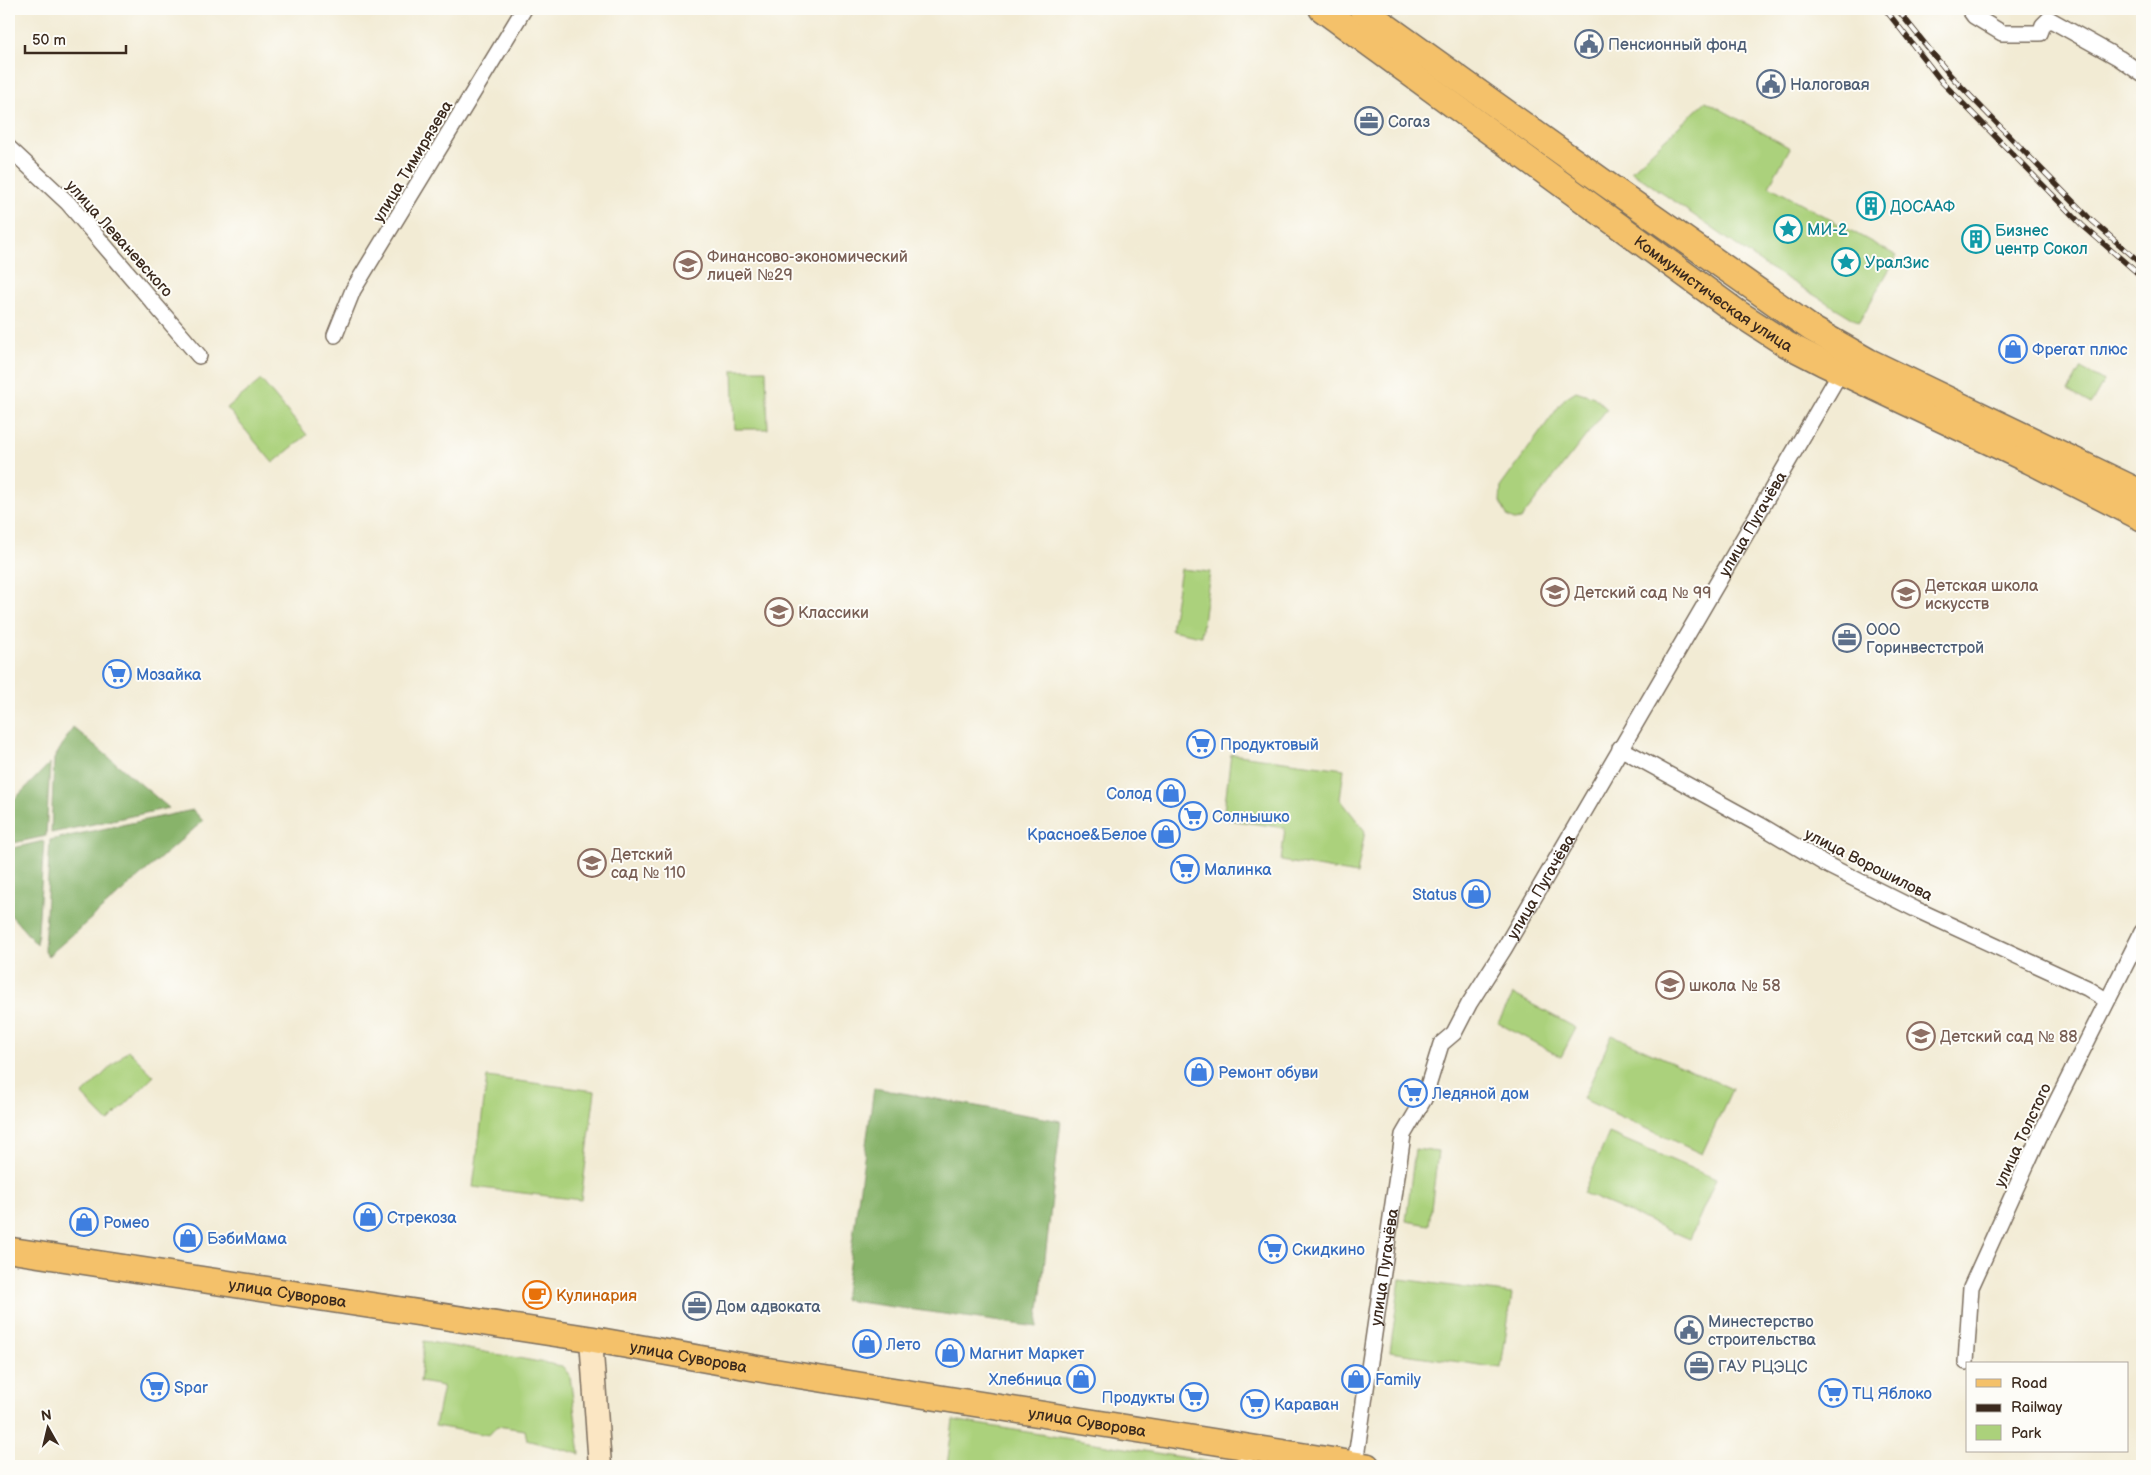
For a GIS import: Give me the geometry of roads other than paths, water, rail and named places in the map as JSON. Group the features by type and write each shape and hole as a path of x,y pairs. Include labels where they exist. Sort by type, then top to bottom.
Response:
{"main road":[{"name":"Коммунистическая улица","path":"1322,9 1738,313 1786,344 1847,362 2142,493"},
{"name":"Коммунистическая улица","path":"1362,9 1812,329 1847,362 2142,518"},
{"name":"улица Суворова","path":"9,1250 591,1339 1246,1457 1361,1465"},
{"path":"591,1339 600,1466"}],"street":[{"name":"улица Тимирязева","path":"335,335 353,290 524,9"},
{"path":"1970,9 1974,16 2002,32 2040,33 2043,25 2050,19 2119,58 2142,74"},
{"name":"улица Леваневского","path":"9,148 68,203 199,356"},
{"name":"улица Пугачёва","path":"1361,1465 1403,1135 1424,1099 1441,1044 1454,1034 1460,1025 1469,1004 1504,950 1782,471 1790,463 1847,362"},
{"name":"улица Ворошилова","path":"1620,748 1760,825 1828,866 2087,988 2106,1000"},
{"name":"улица Толстого","path":"1966,1362 1971,1287 2039,1137 2106,1000 2142,932"}],"railway":[{"path":"1885,9 1942,82 2082,225 2142,277"},
{"path":"1897,9 1950,75 2089,218 2142,264"}],"place":[{"name":"Пенсионный фонд","path":"1589,44"},
{"name":"Налоговая","path":"1771,84"},
{"name":"Согаз","path":"1369,121"},
{"name":"ДОСААФ","path":"1871,206"},
{"name":"МИ-2","path":"1788,229"},
{"name":"Бизнес центр Сокол","path":"1976,239"},
{"name":"УралЗис","path":"1846,262"},
{"name":"Финансово-экономический лицей №29","path":"688,265"},
{"name":"Фрегат плюс","path":"2013,349"},
{"name":"Детский сад № 99","path":"1555,592"},
{"name":"Детская школа искусств","path":"1906,594"},
{"name":"Классики","path":"779,612"},
{"name":"ООО Горинвестстрой","path":"1847,638"},
{"name":"Мозайка","path":"117,674"},
{"name":"Продуктовый","path":"1201,744"},
{"name":"Солод","path":"1171,793"},
{"name":"Солнышко","path":"1193,816"},
{"name":"Красное&Белое","path":"1166,834"},
{"name":"Детский сад № 110","path":"592,863"},
{"name":"Малинка","path":"1185,869"},
{"name":"Status","path":"1476,894"},
{"name":"школа № 58","path":"1670,985"},
{"name":"Детский сад № 88","path":"1921,1036"},
{"name":"Ремонт обуви","path":"1199,1072"},
{"name":"Ледяной дом","path":"1413,1093"},
{"name":"Стрекоза","path":"368,1217"},
{"name":"Ромео","path":"84,1222"},
{"name":"БэбиМама","path":"188,1238"},
{"name":"Скидкино","path":"1273,1249"},
{"name":"Кулинария","path":"537,1295"},
{"name":"Дом адвоката","path":"697,1306"},
{"name":"Минестерство строительства","path":"1689,1330"},
{"name":"Лето","path":"867,1344"},
{"name":"Магнит Маркет","path":"950,1353"},
{"name":"ГАУ РЦЭЦС","path":"1699,1366"},
{"name":"Хлебница","path":"1081,1379"},
{"name":"Family","path":"1356,1379"},
{"name":"Spar","path":"155,1387"},
{"name":"ТЦ Яблоко","path":"1833,1393"},
{"name":"Продукты","path":"1194,1397"},
{"name":"Караван","path":"1255,1404"}]}
